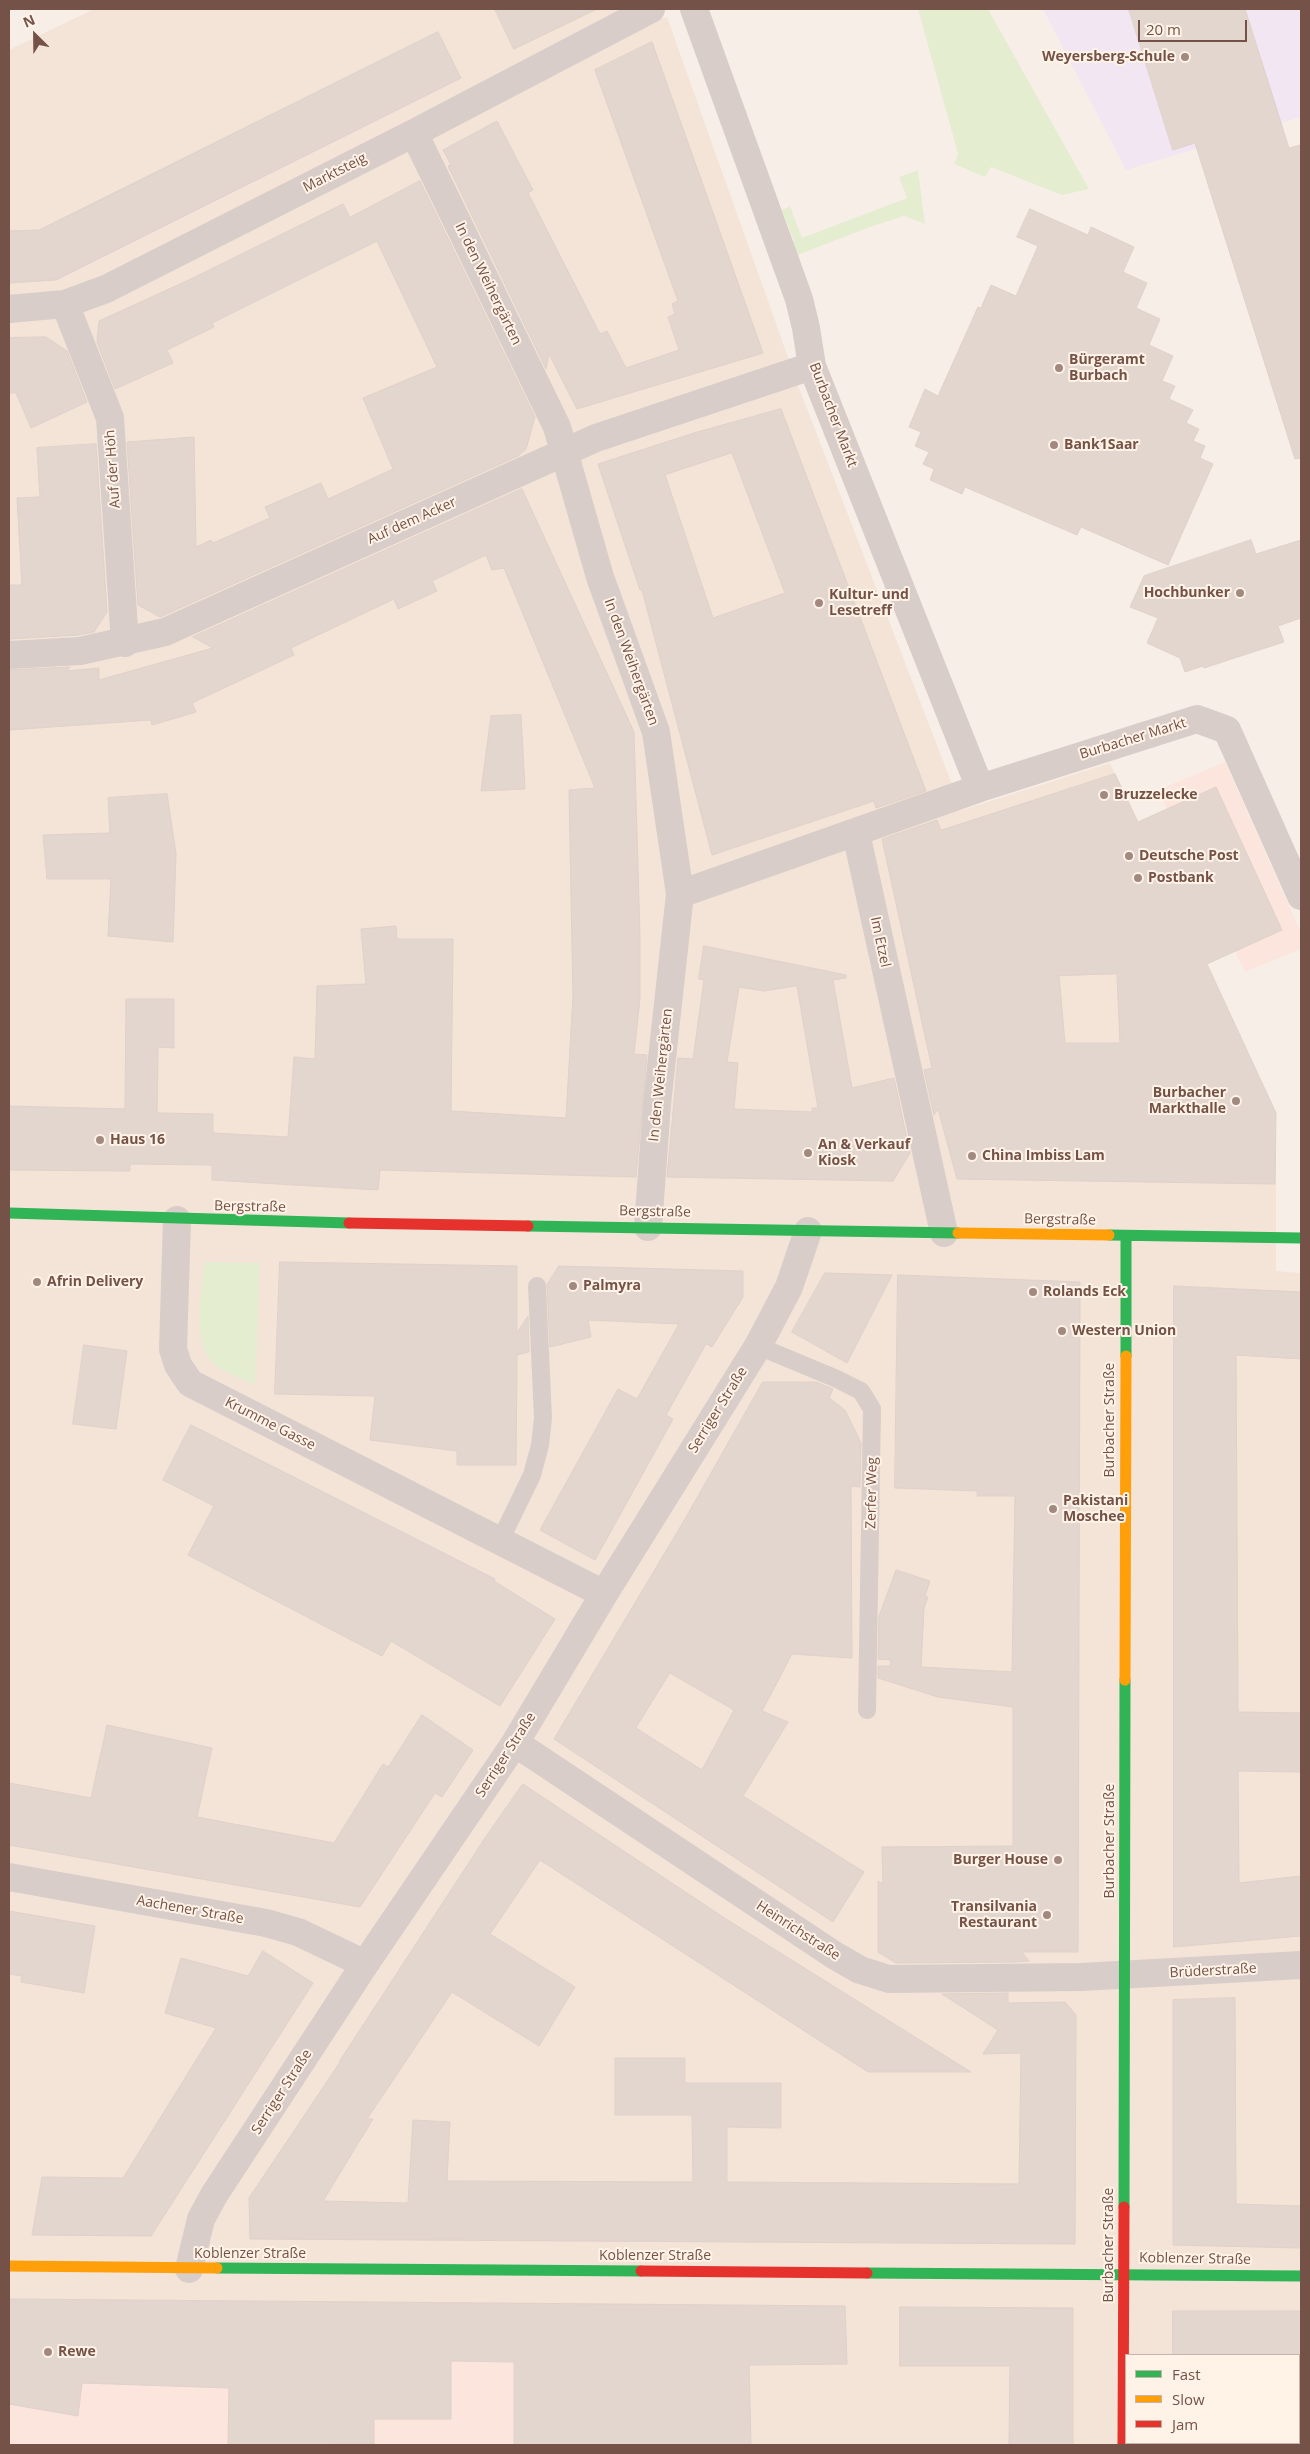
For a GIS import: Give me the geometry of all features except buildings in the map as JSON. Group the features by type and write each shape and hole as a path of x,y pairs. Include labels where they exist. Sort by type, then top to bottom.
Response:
{"main road":[{"name":"Bergstraße","path":"9,1213 177,1220 1301,1238"},
{"name":"Burbacher Straße","path":"1123,2445 1126,1236"},
{"name":"Koblenzer Straße","path":"9,2266 189,2269 1301,2276"}],"street":[{"name":"Marktsteig","path":"9,309 65,304 106,288 414,133 651,9"},
{"name":"Burbacher Markt","path":"694,9 799,299 812,366 980,788"},
{"name":"In den Weihergärten","path":"414,133 557,427 600,577 656,732 680,894 656,1114 648,1227"},
{"name":"Auf der Höh","path":"65,304 110,418 125,643"},
{"name":"Auf dem Acker","path":"9,655 80,651 125,643 165,632 596,438 812,366"},
{"name":"Burbacher Markt","path":"856,833 980,788 1198,719 1227,730 1301,896"},
{"path":"680,894 856,833"},
{"name":"Im Etzel","path":"856,833 944,1233"},
{"name":"Krumme Gasse","path":"177,1220 173,1349 178,1365 190,1383 604,1594"},
{"name":"Serriger Straße","path":"189,2269 201,2219 214,2196 365,1964 515,1743 604,1594 758,1346 789,1287 808,1231"},
{"name":"Heinrichstraße","path":"515,1743 834,1955 860,1970 889,1979 918,1980 1124,1975"},
{"name":"Aachener Straße","path":"9,1877 266,1923 298,1932 365,1964"},
{"name":"Brüderstraße","path":"1124,1975 1301,1965"}],"lane":[{"path":"500,1541 532,1475 540,1445 543,1418 538,1286"},
{"name":"Zerfer Weg","path":"758,1346 861,1391 872,1409 866,1710"}],"shaded area":[{"path":"94,9 637,9 645,24 667,17 799,388 962,810 1110,763 1276,1113 1276,1271 1301,1273 1301,2445 717,2445 718,2392 325,2302 9,2299 9,50"},
{"name":"Weyersberg-Schule","path":"1043,9 1301,9 1301,117 1126,170"},
{"path":"1225,762 1301,933 1301,949 1245,972 1158,790"},
{"path":"9,2299 325,2302 326,2360 585,2362 718,2392 717,2445 9,2445"}],"green space":[{"path":"918,9 988,9 1089,189 1062,195 991,167 985,177 954,164 958,154"},
{"path":"918,170 925,224 904,216 867,228 785,260 780,247 794,241 782,210 790,206 802,238 907,198 899,177"},
{"path":"204,1262 260,1263 255,1385 228,1373 214,1364 202,1343 200,1301"}],"traffic: fast":[{"path":"9,1213 349,1223"},
{"path":"528,1226 958,1233"},
{"path":"1109,1235 1301,1238"},
{"path":"1126,1236 1126,1356"},
{"path":"1124,2207 1125,1680"},
{"path":"217,2268 641,2271"},
{"path":"867,2273 1301,2276"}],"traffic: slow":[{"path":"958,1233 1109,1235"},
{"path":"1125,1680 1126,1356"},
{"path":"9,2266 217,2268"}],"traffic: jam":[{"path":"349,1223 528,1226"},
{"path":"1123,2445 1124,2207"},
{"path":"641,2271 867,2273"}],"place":[{"name":"Weyersberg-Schule","path":"1185,57"},
{"name":"Bürgeramt Burbach","path":"1059,368"},
{"name":"Bank1Saar","path":"1054,445"},
{"name":"Hochbunker","path":"1240,593"},
{"name":"Kultur- und Lesetreff","path":"819,603"},
{"name":"Bruzzelecke","path":"1104,795"},
{"name":"Deutsche Post","path":"1129,856"},
{"name":"Postbank","path":"1138,878"},
{"name":"Burbacher Markthalle","path":"1236,1101"},
{"name":"Haus 16","path":"100,1140"},
{"name":"An & Verkauf Kiosk","path":"808,1153"},
{"name":"China Imbiss Lam","path":"972,1156"},
{"name":"Afrin Delivery","path":"37,1282"},
{"name":"Palmyra","path":"573,1286"},
{"name":"Rolands Eck","path":"1033,1292"},
{"name":"Western Union","path":"1062,1331"},
{"name":"Pakistani Moschee","path":"1053,1509"},
{"name":"Burger House","path":"1058,1860"},
{"name":"Transilvania Restaurant","path":"1047,1915"},
{"name":"Rewe","path":"48,2352"}]}
